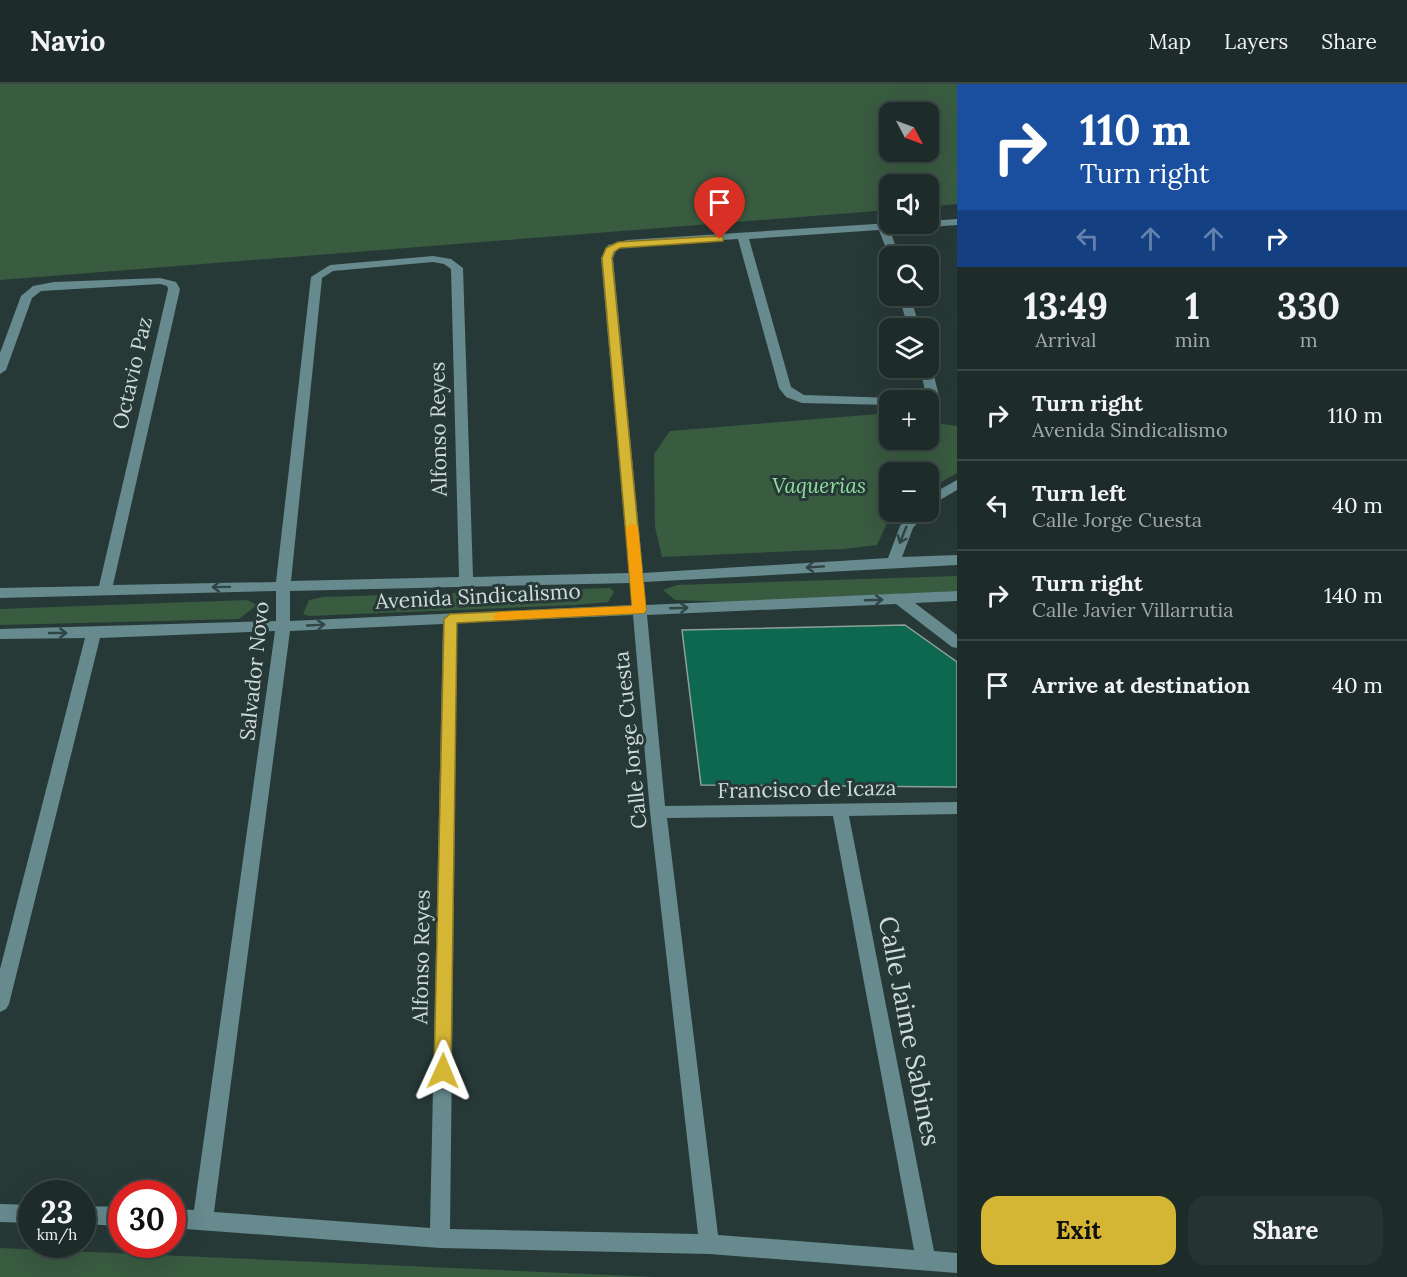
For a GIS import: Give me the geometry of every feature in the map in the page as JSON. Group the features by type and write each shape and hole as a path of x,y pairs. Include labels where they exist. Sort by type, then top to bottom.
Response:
{"street":[{"path":"939,223 957,222"},
{"path":"879,228 743,238 784,388 790,394 802,399 879,401"},
{"name":"Calle Jorge Cuesta","path":"709,1244 658,812 607,258 612,247 627,243 743,238"},
{"name":"Salvador Novo","path":"203,1219 283,626 284,586 317,277 330,268 338,266 432,259 453,264 459,275"},
{"name":"Alfonso Reyes","path":"459,275 466,582"},
{"name":"Octavio Paz","path":"0,370 27,296 37,288 54,285 160,281 168,282 174,289 105,589"},
{"path":"939,496 957,484"},
{"path":"893,562 911,522"},
{"name":"Avenida Sindicalismo","path":"0,593 637,578 957,560"},
{"name":"Avenida Sindicalismo","path":"0,634 283,626 957,596"},
{"path":"900,599 957,643"},
{"name":"Alfonso Reyes","path":"440,1238 450,619"},
{"path":"0,1004 94,633"},
{"name":"Francisco de Icaza","path":"658,812 957,808"},
{"name":"Calle Jaime Sabines","path":"840,809 926,1261"},
{"path":"0,1213 18,1214"},
{"path":"186,1218 440,1238 709,1244 957,1263"}],"green space":[{"path":"0,84 957,84 957,204 939,206 939,174 879,174 879,211 0,280"},
{"name":"Vaquerias","path":"878,414 879,450 939,450 939,423 957,426 957,473 939,483 939,462 879,462 879,522 887,522 877,545 843,549 662,557 655,527 654,454 670,431"},
{"path":"957,576 957,591 729,602 675,600 663,590 677,585"},
{"path":"610,588 614,592 608,602 576,605 309,616 303,614 309,600 323,597"},
{"path":"247,600 257,605 239,619 0,625 0,609"},
{"path":"0,1248 18,1249 18,1258 96,1258 96,1252 108,1253 108,1258 186,1256 655,1277 0,1277"}],"building":[{"path":"905,625 957,662 957,787 701,785 682,630"}],"slow traffic":[{"path":"499,616 639,610 632,527"}],"route":[{"path":"443,1071 450,619 639,610 607,258 612,247 627,243 720,239"}]}
